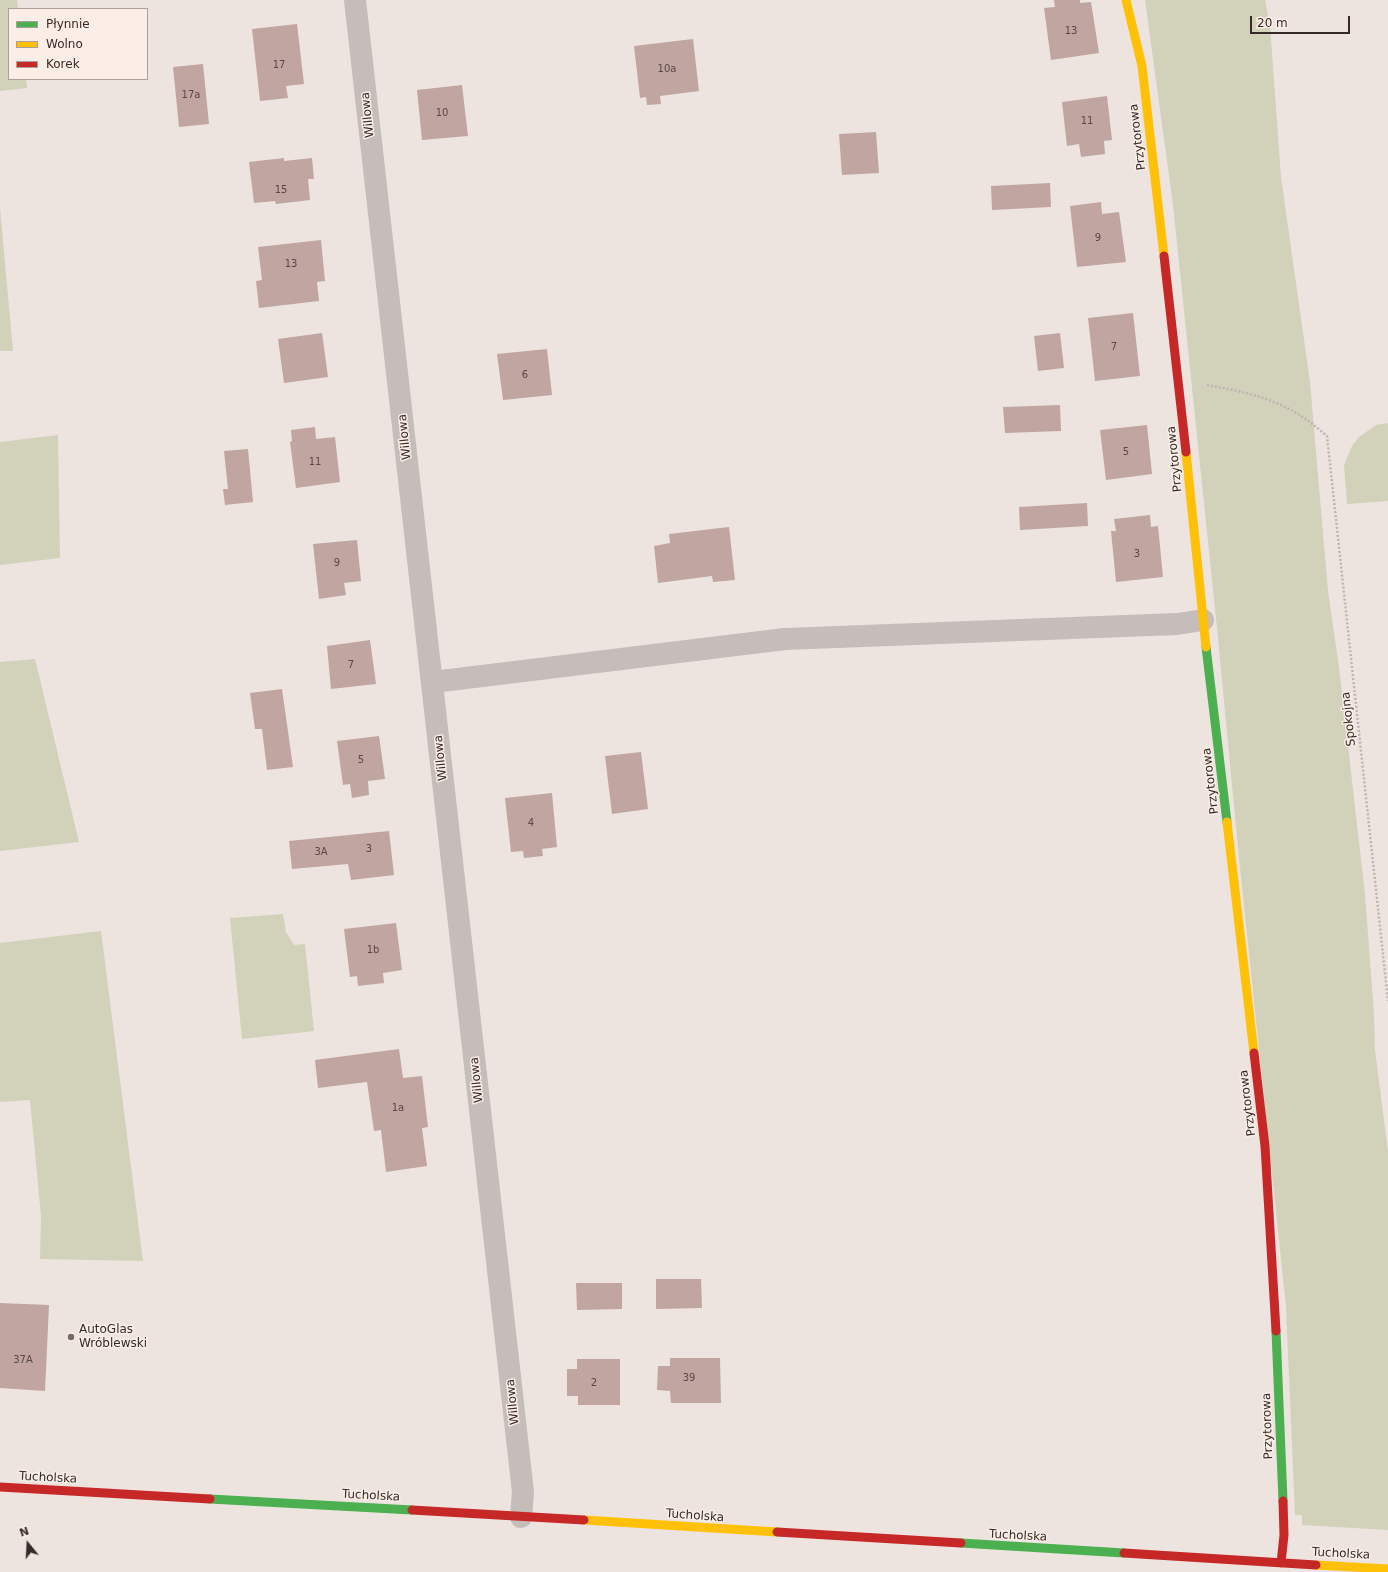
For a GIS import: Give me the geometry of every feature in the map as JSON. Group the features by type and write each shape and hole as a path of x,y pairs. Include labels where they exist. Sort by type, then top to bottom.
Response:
{"street":[{"name":"Willowa","path":"355,0 523,1492 521,1517"},
{"name":"Przytorowa","path":"1126,0 1142,66 1179,381 1203,620 1265,1146 1274,1281 1284,1527 1281,1563"},
{"path":"433,682 785,639 1177,624 1203,620"},
{"name":"Tucholska","path":"0,1487 1388,1569"}],"path":[{"name":"Spokojna","path":"1179,381 1234,390 1286,407 1308,420 1327,436 1388,1001"}],"green space":[{"path":"0,0 17,0 18,8 8,8 8,80 26,80 27,88 0,91"},
{"path":"1145,0 1265,0 1270,25 1281,177 1310,382 1328,591 1339,667 1365,894 1374,1014 1375,1050 1388,1151 1388,1530 1302,1525 1302,1515 1295,1515 1286,1307 1173,205"},
{"path":"0,208 13,351 0,351"},
{"path":"1388,423 1388,501 1347,504 1344,465 1352,446 1359,437 1376,425"},
{"path":"58,435 60,558 0,565 0,442"},
{"path":"35,659 79,842 0,851 0,662"},
{"path":"283,914 286,932 294,945 305,944 314,1031 242,1039 230,918"},
{"path":"101,931 143,1261 40,1259 41,1216 30,1100 0,1102 0,943"}],"building":[{"path":"1054,0 1080,0 1080,3 1091,2 1099,53 1051,60 1044,8 1055,7"},
{"path":"297,24 304,84 286,86 288,98 260,101 252,29"},
{"path":"693,39 699,91 660,96 661,104 647,105 646,97 640,98 634,46"},
{"path":"203,64 209,124 179,127 173,67"},
{"path":"462,85 468,136 422,140 417,90"},
{"path":"1107,96 1112,140 1104,141 1105,154 1081,157 1079,144 1067,146 1062,102"},
{"path":"876,132 879,173 842,175 839,134"},
{"path":"284,158 284,161 312,158 314,179 308,179 310,200 276,204 275,201 254,203 249,162"},
{"path":"1050,183 1051,207 992,210 991,186"},
{"path":"1101,202 1102,214 1119,212 1126,262 1077,267 1070,206"},
{"path":"321,240 325,281 317,282 319,301 259,308 256,281 262,280 258,247"},
{"path":"1133,313 1140,376 1095,381 1088,318"},
{"path":"322,333 328,377 284,383 278,339"},
{"path":"1060,333 1064,368 1038,371 1034,336"},
{"path":"547,349 552,395 503,400 497,354"},
{"path":"1060,405 1061,431 1005,433 1003,407"},
{"path":"1147,425 1152,474 1106,480 1100,430"},
{"path":"315,427 316,439 335,437 340,482 296,488 290,442 292,441 291,430"},
{"path":"248,449 253,502 225,505 223,489 228,489 224,451"},
{"path":"1087,503 1088,526 1020,530 1019,507"},
{"path":"1150,515 1151,527 1158,526 1163,577 1116,582 1111,531 1116,531 1114,519"},
{"path":"729,527 735,580 713,582 712,576 658,583 654,546 670,543 669,534"},
{"path":"357,540 361,581 344,583 346,595 319,599 313,544"},
{"path":"370,640 376,684 331,689 327,646"},
{"path":"282,689 293,767 267,770 262,729 255,729 250,693"},
{"path":"379,736 385,779 368,781 369,795 352,798 350,784 343,785 337,741"},
{"path":"641,752 648,809 612,814 605,756"},
{"path":"552,793 557,847 542,849 543,856 524,858 523,851 511,852 505,798"},
{"path":"389,831 394,875 351,880 348,864 292,869 289,841"},
{"path":"396,923 402,970 383,973 384,983 358,986 357,976 350,977 344,929"},
{"path":"399,1049 403,1078 422,1076 428,1127 422,1128 427,1166 386,1172 381,1130 374,1131 367,1082 318,1088 315,1060"},
{"path":"656,1279 701,1279 702,1308 656,1309"},
{"path":"576,1283 622,1283 622,1309 577,1310"},
{"path":"0,1303 49,1305 45,1391 0,1388"},
{"path":"670,1358 720,1358 721,1403 671,1403 670,1391 657,1390 658,1366 670,1366"},
{"path":"577,1359 620,1359 620,1405 578,1405 578,1396 567,1396 567,1369 577,1369"}],"traffic: fast":[{"path":"1206,647 1227,822"},
{"path":"1276,1331 1283,1501"},
{"path":"210,1499 412,1510"},
{"path":"961,1543 1124,1553"}],"traffic: slow":[{"path":"1126,0 1142,66 1164,256"},
{"path":"1186,452 1206,647"},
{"path":"1227,822 1254,1053"},
{"path":"584,1520 777,1532"},
{"path":"1316,1565 1388,1569"}],"traffic: jam":[{"path":"1164,256 1186,452"},
{"path":"1254,1053 1265,1146 1276,1331"},
{"path":"0,1487 210,1499"},
{"path":"1281,1563 1284,1535 1283,1501"},
{"path":"412,1510 584,1520"},
{"path":"777,1532 961,1543"},
{"path":"1124,1553 1316,1565"}],"place":[{"name":"AutoGlas Wróblewski","path":"71,1337"}]}
